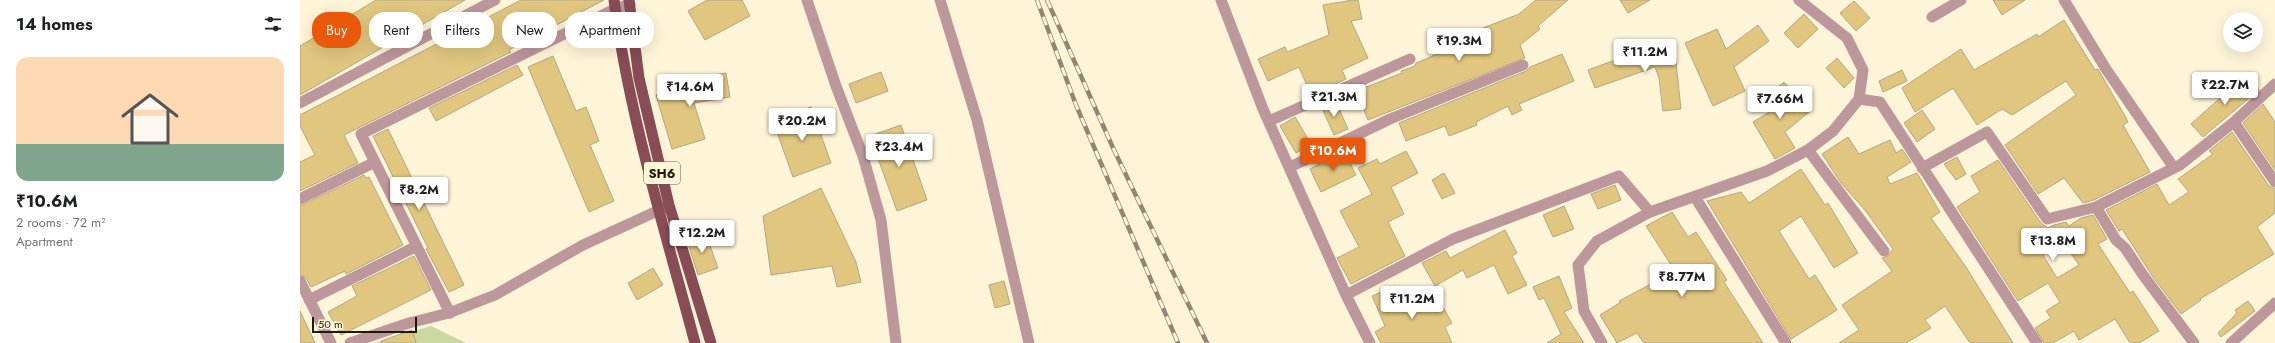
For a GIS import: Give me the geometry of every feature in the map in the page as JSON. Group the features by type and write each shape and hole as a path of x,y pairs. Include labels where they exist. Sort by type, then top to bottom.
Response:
{"main road":[{"name":"SH6","path":"630,2 639,78 664,207 711,343"},
{"path":"615,4 628,82 664,207 695,343"}],"street":[{"path":"300,103 495,0"},
{"path":"807,0 836,86 863,156 881,220 896,343"},
{"path":"940,0 978,120 1029,343"},
{"path":"1221,0 1269,121 1346,295 1370,343"},
{"path":"1602,343 1584,311 1578,265 1597,241 1650,212 1768,171 1808,150 1833,131 1859,99 1863,70 1847,38 1799,0"},
{"path":"1932,17 1961,0"},
{"path":"2064,0 2106,69 2174,168"},
{"path":"450,313 361,134 615,4 630,2"},
{"path":"1269,121 1410,59"},
{"path":"1290,167 1390,119 1523,65"},
{"path":"1922,168 1987,132 2047,218 2096,207 2174,168 2234,122 2275,84"},
{"path":"1859,99 1880,102 2037,343"},
{"path":"2234,122 2275,182"},
{"path":"1808,150 1884,251"},
{"path":"300,199 375,162"},
{"path":"1346,295 1453,239 1619,176 1650,212"},
{"path":"1695,197 1786,343"},
{"path":"350,343 409,323 450,313 495,295 583,245 664,207"},
{"path":"2096,207 2116,240 2125,248 2143,275 2194,343"},
{"path":"309,300 417,246"},
{"path":"300,281 331,343"},
{"path":"2231,343 2275,303"}],"green space":[{"path":"431,326 466,343 374,343"}],"building":[{"path":"376,0 465,0 444,12 431,12 431,20 423,24 423,12 369,12 369,48 382,48 300,95 300,46 312,39 312,48 361,48 361,12 356,12"},
{"path":"521,0 604,0 581,12 565,12 565,21 557,25 557,12 502,12 502,48 513,48 509,50 511,52 344,135 358,163 300,191 300,162 315,155 300,126 300,115 431,47 494,48 494,14"},
{"path":"707,0 742,0 750,16 705,40 688,11"},
{"path":"1358,0 1362,19 1351,21 1368,58 1342,70 1346,79 1311,95 1299,67 1268,81 1258,59 1285,47 1287,52 1329,35 1323,5"},
{"path":"1536,0 1568,0 1538,26 1540,29 1520,45 1525,58 1368,120 1356,91 1402,73 1401,71 1415,66 1416,63 1485,34 1483,28 1519,14"},
{"path":"1620,0 1650,0 1628,13"},
{"path":"1993,0 2025,0 2002,15"},
{"path":"1854,1 1870,18 1856,31 1840,13"},
{"path":"1804,14 1818,29 1798,48 1784,33"},
{"path":"2064,20 2095,70 2098,69 2125,116 2128,122 2123,125 2150,172 2094,200 2083,203 2064,178 2038,194 2005,145 2076,95 2066,81 2012,115 2002,109 1977,125 1953,88 1915,112 1902,88 1961,49 1974,70 2037,34 2038,37"},
{"path":"1758,25 1769,41 1734,67 1745,91 1713,106 1685,43 1717,29 1726,49"},
{"path":"1674,44 1681,109 1663,111 1659,78 1655,67 1595,88 1588,70 1634,53 1637,59"},
{"path":"1562,54 1574,81 1519,104 1522,110 1512,115 1508,106 1476,122 1477,125 1449,136 1445,126 1406,141 1399,123 1526,71 1530,67"},
{"path":"553,56 576,111 586,107 599,141 590,145 614,201 589,212 528,67"},
{"path":"1837,58 1854,78 1844,88 1826,68"},
{"path":"517,65 523,75 436,121 429,108"},
{"path":"1902,70 1907,81 1883,92 1879,81"},
{"path":"881,72 888,91 856,103 849,84"},
{"path":"726,73 730,97 694,103 705,139 672,149 656,95 702,81 701,77"},
{"path":"2246,75 2259,90 2203,137 2191,124"},
{"path":"1784,82 1809,112 1785,132 1795,148 1775,159 1753,122 1773,110 1764,99"},
{"path":"1335,100 1348,129 1334,135 1321,106"},
{"path":"2263,104 2275,122 2275,170 2243,123"},
{"path":"811,107 831,163 793,177 773,121"},
{"path":"1922,110 1935,129 1917,142 1904,123"},
{"path":"1295,117 1311,144 1296,153 1280,126"},
{"path":"901,125 927,200 897,211 870,136"},
{"path":"388,129 464,285 449,292 426,249 428,248 373,136"},
{"path":"2232,132 2269,186 2275,189 2275,213 2257,227 2274,254 2200,299 2201,300 2181,314 2153,277 2122,229 2119,231 2106,210 2157,184 2169,205 2189,192 2178,179 2213,154 2209,151"},
{"path":"1848,137 1859,154 1890,140 1896,153 1902,149 1911,162 1887,177 1890,184 1917,173 1940,212 1931,218 1966,267 2013,343 1970,343 1945,306 1925,320 1931,328 1906,343 1839,343 1859,330 1842,305 1892,271 1882,258 1888,256 1893,249 1865,210 1841,183 1822,154"},
{"path":"1344,151 1356,175 1321,192 1310,169"},
{"path":"1406,151 1418,173 1391,187 1404,214 1388,222 1405,256 1351,284 1337,258 1359,247 1340,211 1372,194 1358,168 1377,159 1380,164"},
{"path":"1957,157 1966,174 1956,180 1944,164"},
{"path":"1998,160 2041,223 2048,228 2066,222 2069,226 2081,218 2093,215 2107,239 2098,244 2130,293 2133,291 2159,331 2139,343 2130,343 2115,319 2079,340 2074,331 2053,343 2044,343 2035,328 2051,318 2046,311 2060,302 2048,283 2018,301 1957,207 1980,192 1971,176","holes":["2063,242 2079,265 2057,278 2043,255"]},
{"path":"1801,169 1825,205 1828,203 1858,253 1834,268 1801,216 1779,231 1809,279 1815,275 1837,310 1791,339 1707,201 1741,192 1749,203"},
{"path":"1444,173 1455,193 1442,199 1432,180"},
{"path":"364,175 366,178 369,177 403,245 346,274 345,271 311,287 306,278 300,274 300,206"},
{"path":"1615,185 1621,200 1598,209 1591,194"},
{"path":"821,188 856,262 861,282 837,287 832,266 771,275 763,216"},
{"path":"1564,206 1574,229 1553,237 1543,215"},
{"path":"1672,212 1688,237 1696,232 1727,280 1724,282 1763,343 1644,343 1637,333 1617,343 1600,315 1621,302 1619,301 1675,271 1646,226"},
{"path":"1505,230 1517,253 1512,256 1527,285 1508,294 1494,265 1467,278 1463,270 1435,286 1422,263 1446,251 1450,258"},
{"path":"706,234 718,268 698,275 687,240"},
{"path":"414,256 431,290 341,335 328,312 357,296 352,286"},
{"path":"653,268 663,285 637,300 628,283"},
{"path":"1559,276 1572,308 1564,312 1584,343 1547,343 1561,334 1544,298 1539,300 1533,287"},
{"path":"1004,281 1010,304 995,308 989,285"},
{"path":"1395,286 1405,309 1435,293 1452,323 1445,327 1452,343 1381,343 1375,332 1385,326 1372,296"},
{"path":"2248,301 2255,311 2221,337 2218,333 2237,313 2235,310"},
{"path":"300,311 315,343 300,343"},
{"path":"412,330 416,343 381,343 381,341"}],"railway":[{"path":"1037,0 1076,105 1178,343"},
{"path":"1047,0 1114,150 1207,343"}]}
